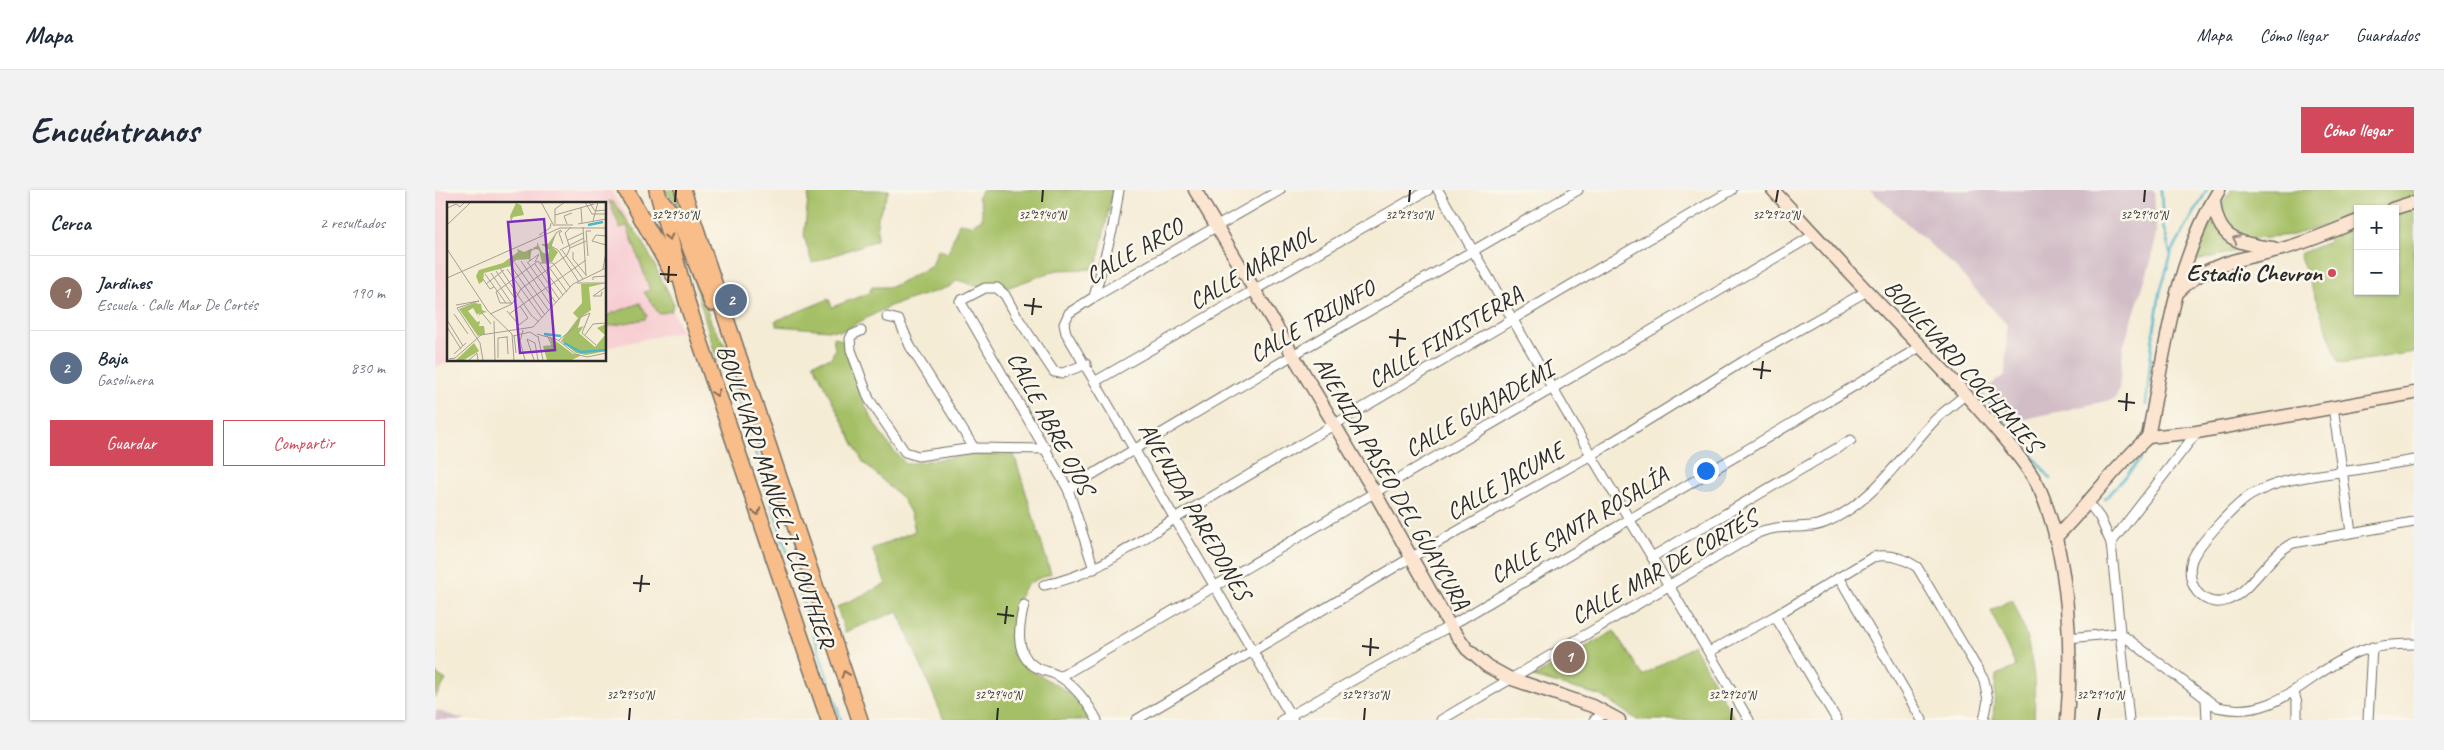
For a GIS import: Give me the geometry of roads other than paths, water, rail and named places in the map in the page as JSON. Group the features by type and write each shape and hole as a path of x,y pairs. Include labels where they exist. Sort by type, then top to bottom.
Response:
{"main road":[{"path":"626,190 683,291"},
{"name":"BOULEVARD MANUEL J. CLOUTHIER","path":"683,190 860,720"},
{"name":"BOULEVARD MANUEL J. CLOUTHIER","path":"656,193 683,291 829,720"},
{"name":"BOULEVARD MANUEL J. CLOUTHIER","path":"656,193 682,227 718,318 731,334"}],"street":[{"path":"1094,296 1119,193 1128,190"},
{"name":"AVENIDA PASEO DEL GUAYCURA","path":"1195,190 1375,493 1450,626 1476,658 1509,678 1607,712 1619,720"},
{"name":"CALLE ARCO","path":"1064,321 1069,313 1094,296 1280,190"},
{"name":"CALLE MÁRMOL","path":"1095,382 1428,190"},
{"path":"1438,190 1552,389 1749,720"},
{"name":"CALLE TRIUNFO","path":"1068,489 1293,355 1578,190"},
{"name":"CALLE FINISTERRA","path":"1044,585 1067,580 1094,569 1176,518 1733,190"},
{"name":"BOULEVARD COCHIMIES","path":"1773,190 1966,394 2028,467 2041,493 2055,538 2066,602 2069,697 2067,720"},
{"path":"2217,194 2218,222 2234,240 2250,245 2283,249"},
{"path":"2148,437 2163,350 2176,294 2190,248 2217,194"},
{"path":"2399,207 2411,203"},
{"path":"2176,294 2188,282 2204,271 2229,261 2283,249 2354,222"},
{"name":"CALLE GUAJADEMI","path":"1061,677 1815,235"},
{"name":"CALLE ABRE OJOS","path":"1086,364 1063,373 1054,372 1001,290 993,287 985,288 960,300 1047,449 1068,489 1094,569"},
{"name":"CALLE JACUME","path":"1136,720 1412,557 1591,455 1744,361 1867,291"},
{"path":"887,317 899,320 911,346 974,448"},
{"name":"AVENIDA PAREDONES","path":"1064,321 1066,333 1086,364 1292,717"},
{"path":"861,331 852,335 850,339 851,350 869,399 905,452 919,456 974,448 1047,449"},
{"name":"CALLE SANTA ROSALÍA","path":"1282,720 1292,717 1450,626 1920,347"},
{"path":"2055,538 2089,502 2120,463 2148,437 2197,432 2414,393"},
{"name":"CALLE MAR DE CORTÉS","path":"1441,720 1509,678 1767,529 1785,526 1806,527 1827,523 1849,511 1871,493 1935,420 1966,394"},
{"path":"2333,407 2351,532"},
{"path":"2111,542 2197,432"},
{"path":"1652,557 1851,440"},
{"path":"2414,460 2280,482 2251,495 2237,505 2197,550 2191,561 2192,584 2204,599 2221,602 2235,597 2269,560 2282,548 2293,543 2414,522"},
{"path":"2089,502 2100,518 2111,542 2129,720"},
{"path":"1709,652 1775,616 1873,558 1881,555 1897,557 1907,560 1917,567 1984,680 1988,700 1984,720"},
{"path":"1839,577 1922,720"},
{"path":"1024,605 1018,627 1022,651 1033,665 1061,677 1090,706 1097,720"},
{"path":"1775,616 1837,720"},
{"path":"2068,638 2120,633 2217,707 2232,711 2254,710 2266,707 2294,693 2322,672 2351,655 2372,648 2397,644 2414,644"},
{"path":"2368,720 2372,648"},
{"path":"2294,693 2297,703 2297,720"},
{"path":"2206,699 2207,720"},
{"path":"1594,720 1607,712"}],"waterway":[{"path":"2146,405 2152,343 2160,292 2171,255 2163,226 2161,190"},
{"path":"2171,254 2207,190"},
{"path":"725,358 841,720"},
{"path":"1980,392 2051,479"},
{"path":"2105,499 2141,459"}],"place":[{"name":"Estadio Chevron","path":"2332,273"},
{"name":"Baja","path":"731,300"},
{"name":"Jardines","path":"1569,657"}]}
